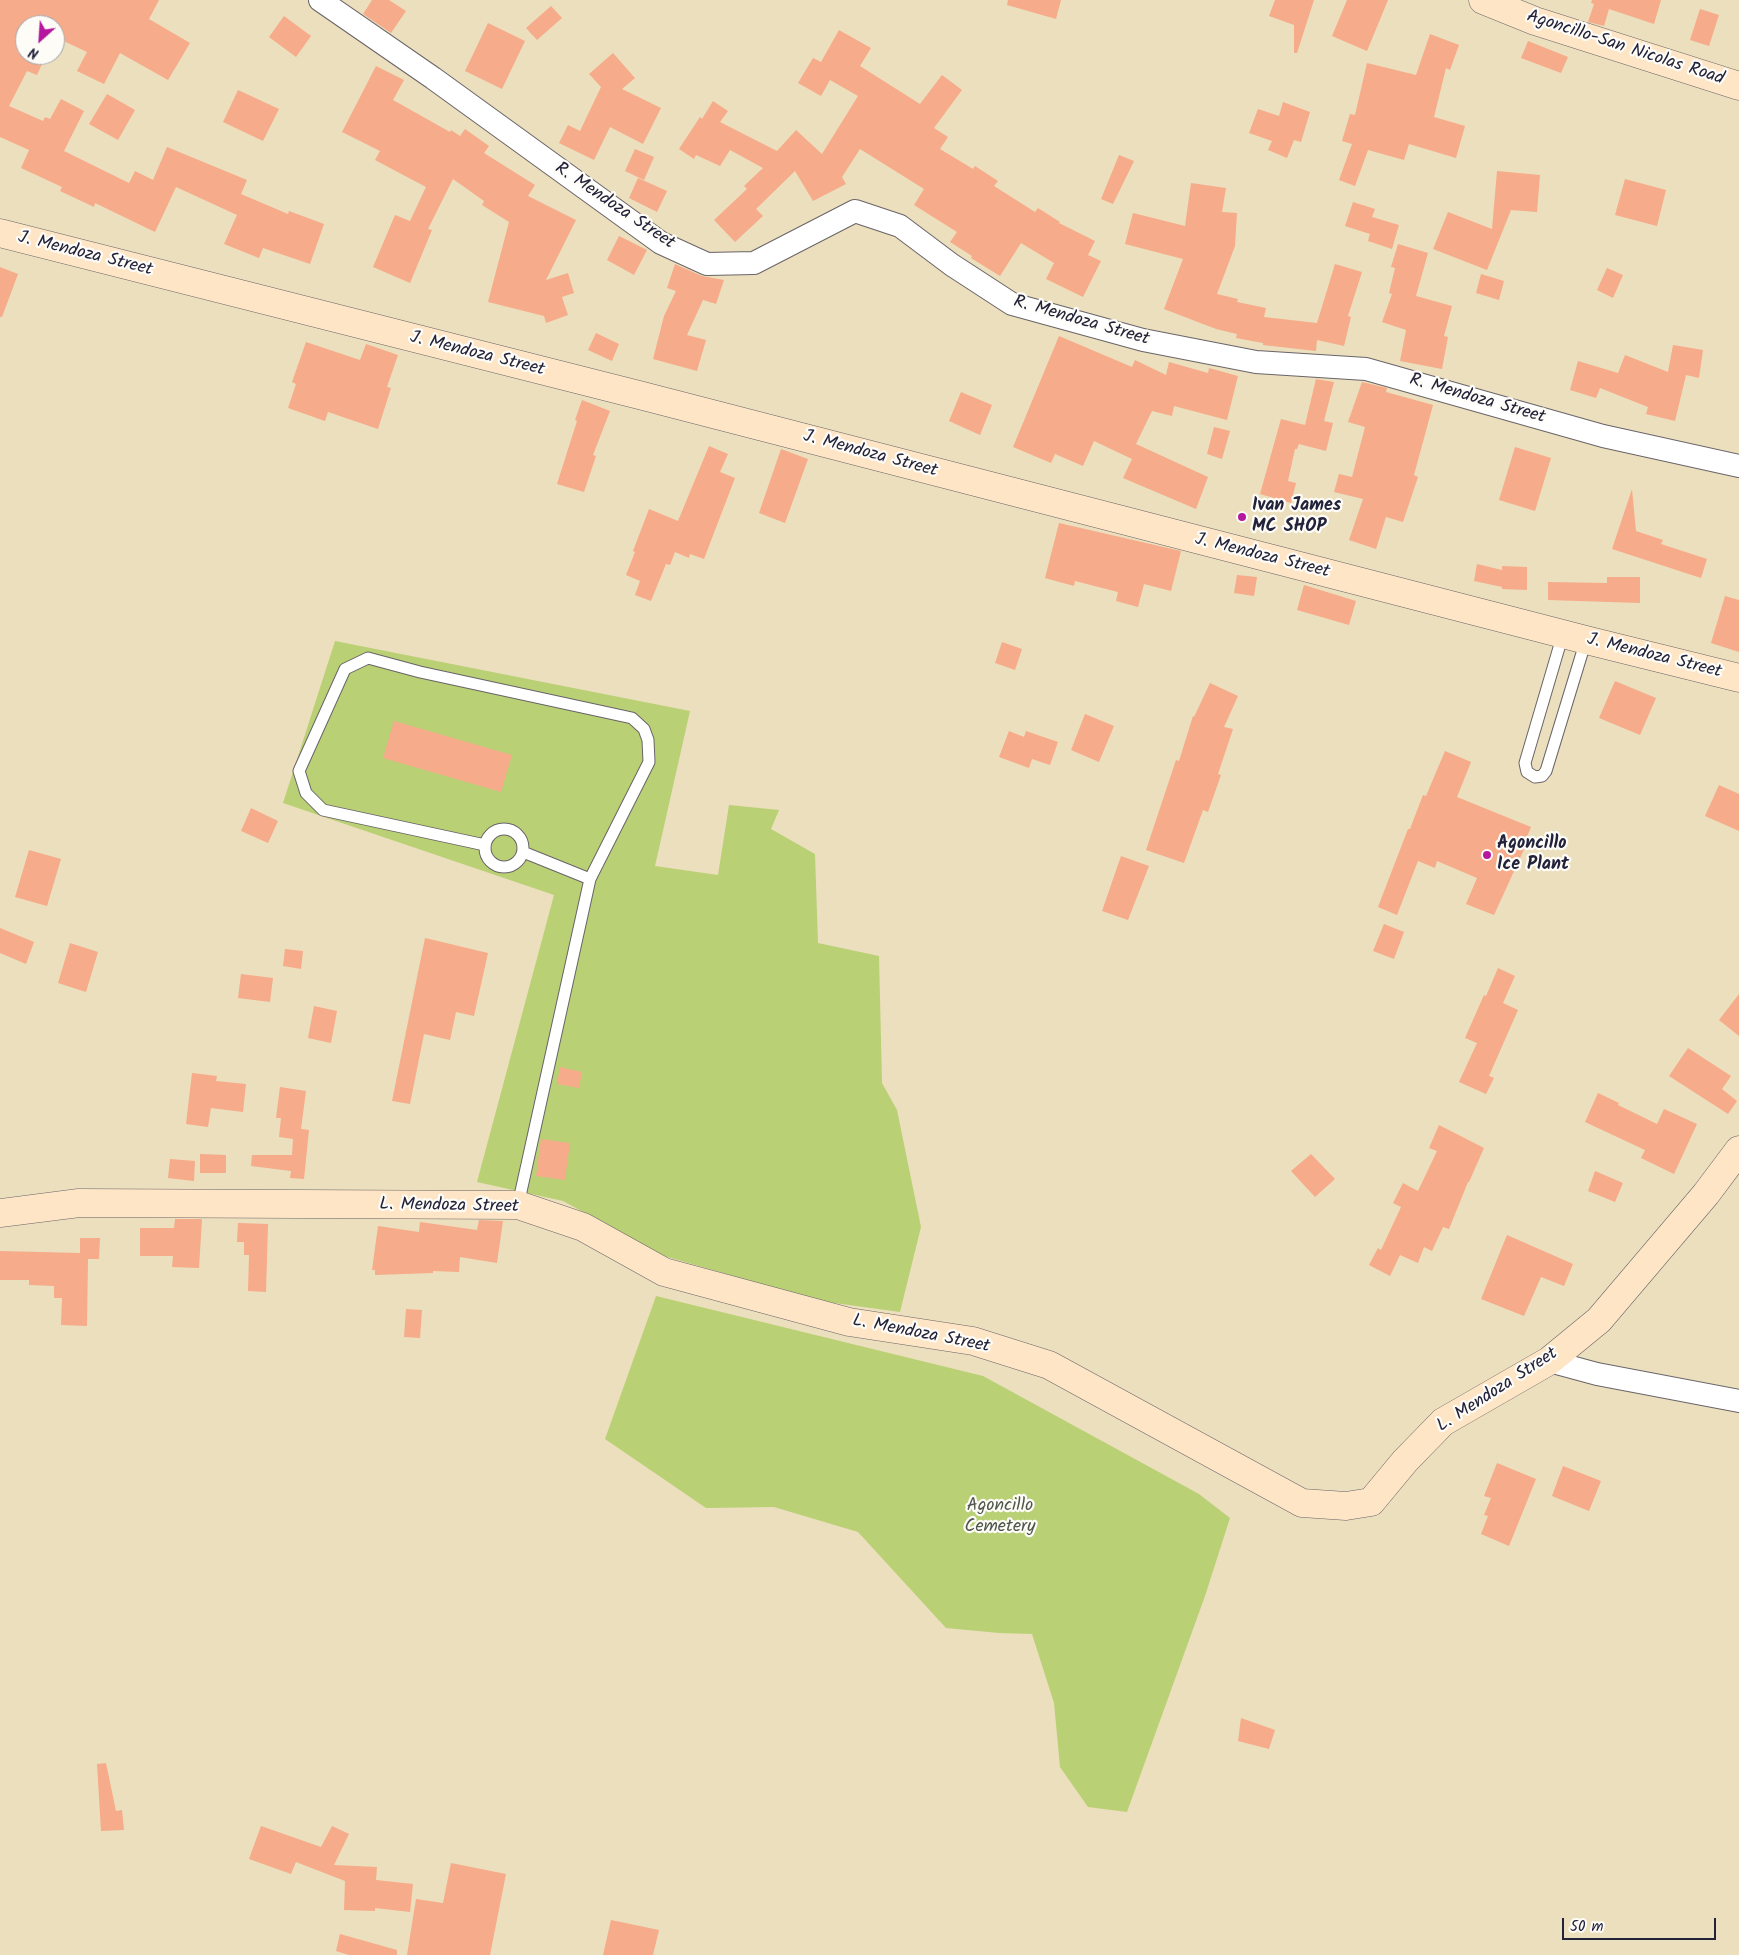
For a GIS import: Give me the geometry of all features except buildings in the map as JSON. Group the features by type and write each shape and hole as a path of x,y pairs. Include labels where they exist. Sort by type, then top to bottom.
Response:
{"main road":[{"name":"Agoncillo-San Nicolas Road","path":"1482,0 1535,21 1739,86"},
{"name":"J. Mendoza Street","path":"0,233 1739,678"},
{"name":"L. Mendoza Street","path":"0,1213 79,1203 518,1206 583,1227 664,1272 849,1322 973,1341 1049,1365 1302,1502 1346,1506 1371,1502 1404,1461 1443,1422 1549,1361 1599,1320 1706,1194 1739,1150"}],"street":[{"name":"R. Mendoza Street","path":"320,0 433,78 661,243 707,264 754,263 855,211 900,226 952,265 1012,304 1143,340 1256,362 1366,370 1603,436 1739,466"},
{"path":"1549,1361 1597,1374 1739,1401"}],"lane":[{"path":"1574,637 1546,771 1542,776 1534,777 1527,772 1525,763 1574,637"},
{"path":"485,845 323,810 306,793 299,771 345,669 368,658 420,672 632,718 644,729 648,740 649,762 590,879 518,1206"},
{"path":"501,829 513,832 521,840 523,852 517,862 506,867 495,866 486,857 485,845 490,835 501,829"},
{"path":"523,852 590,879"}],"green space":[{"path":"335,641 690,711 655,866 718,875 729,805 779,810 771,829 815,854 818,943 879,956 882,1083 897,1110 921,1227 900,1312 820,1301 664,1256 563,1201 477,1182 554,895 283,803"},
{"name":"Agoncillo Cemetery","path":"656,1296 983,1376 1199,1494 1230,1518 1205,1596 1127,1812 1088,1807 1060,1767 1054,1703 1032,1634 946,1628 858,1532 774,1507 706,1508 605,1439"}],"place":[{"name":"Ivan James MC SHOP","path":"1242,517"},
{"name":"Agoncillo Ice Plant","path":"1487,855"}]}
